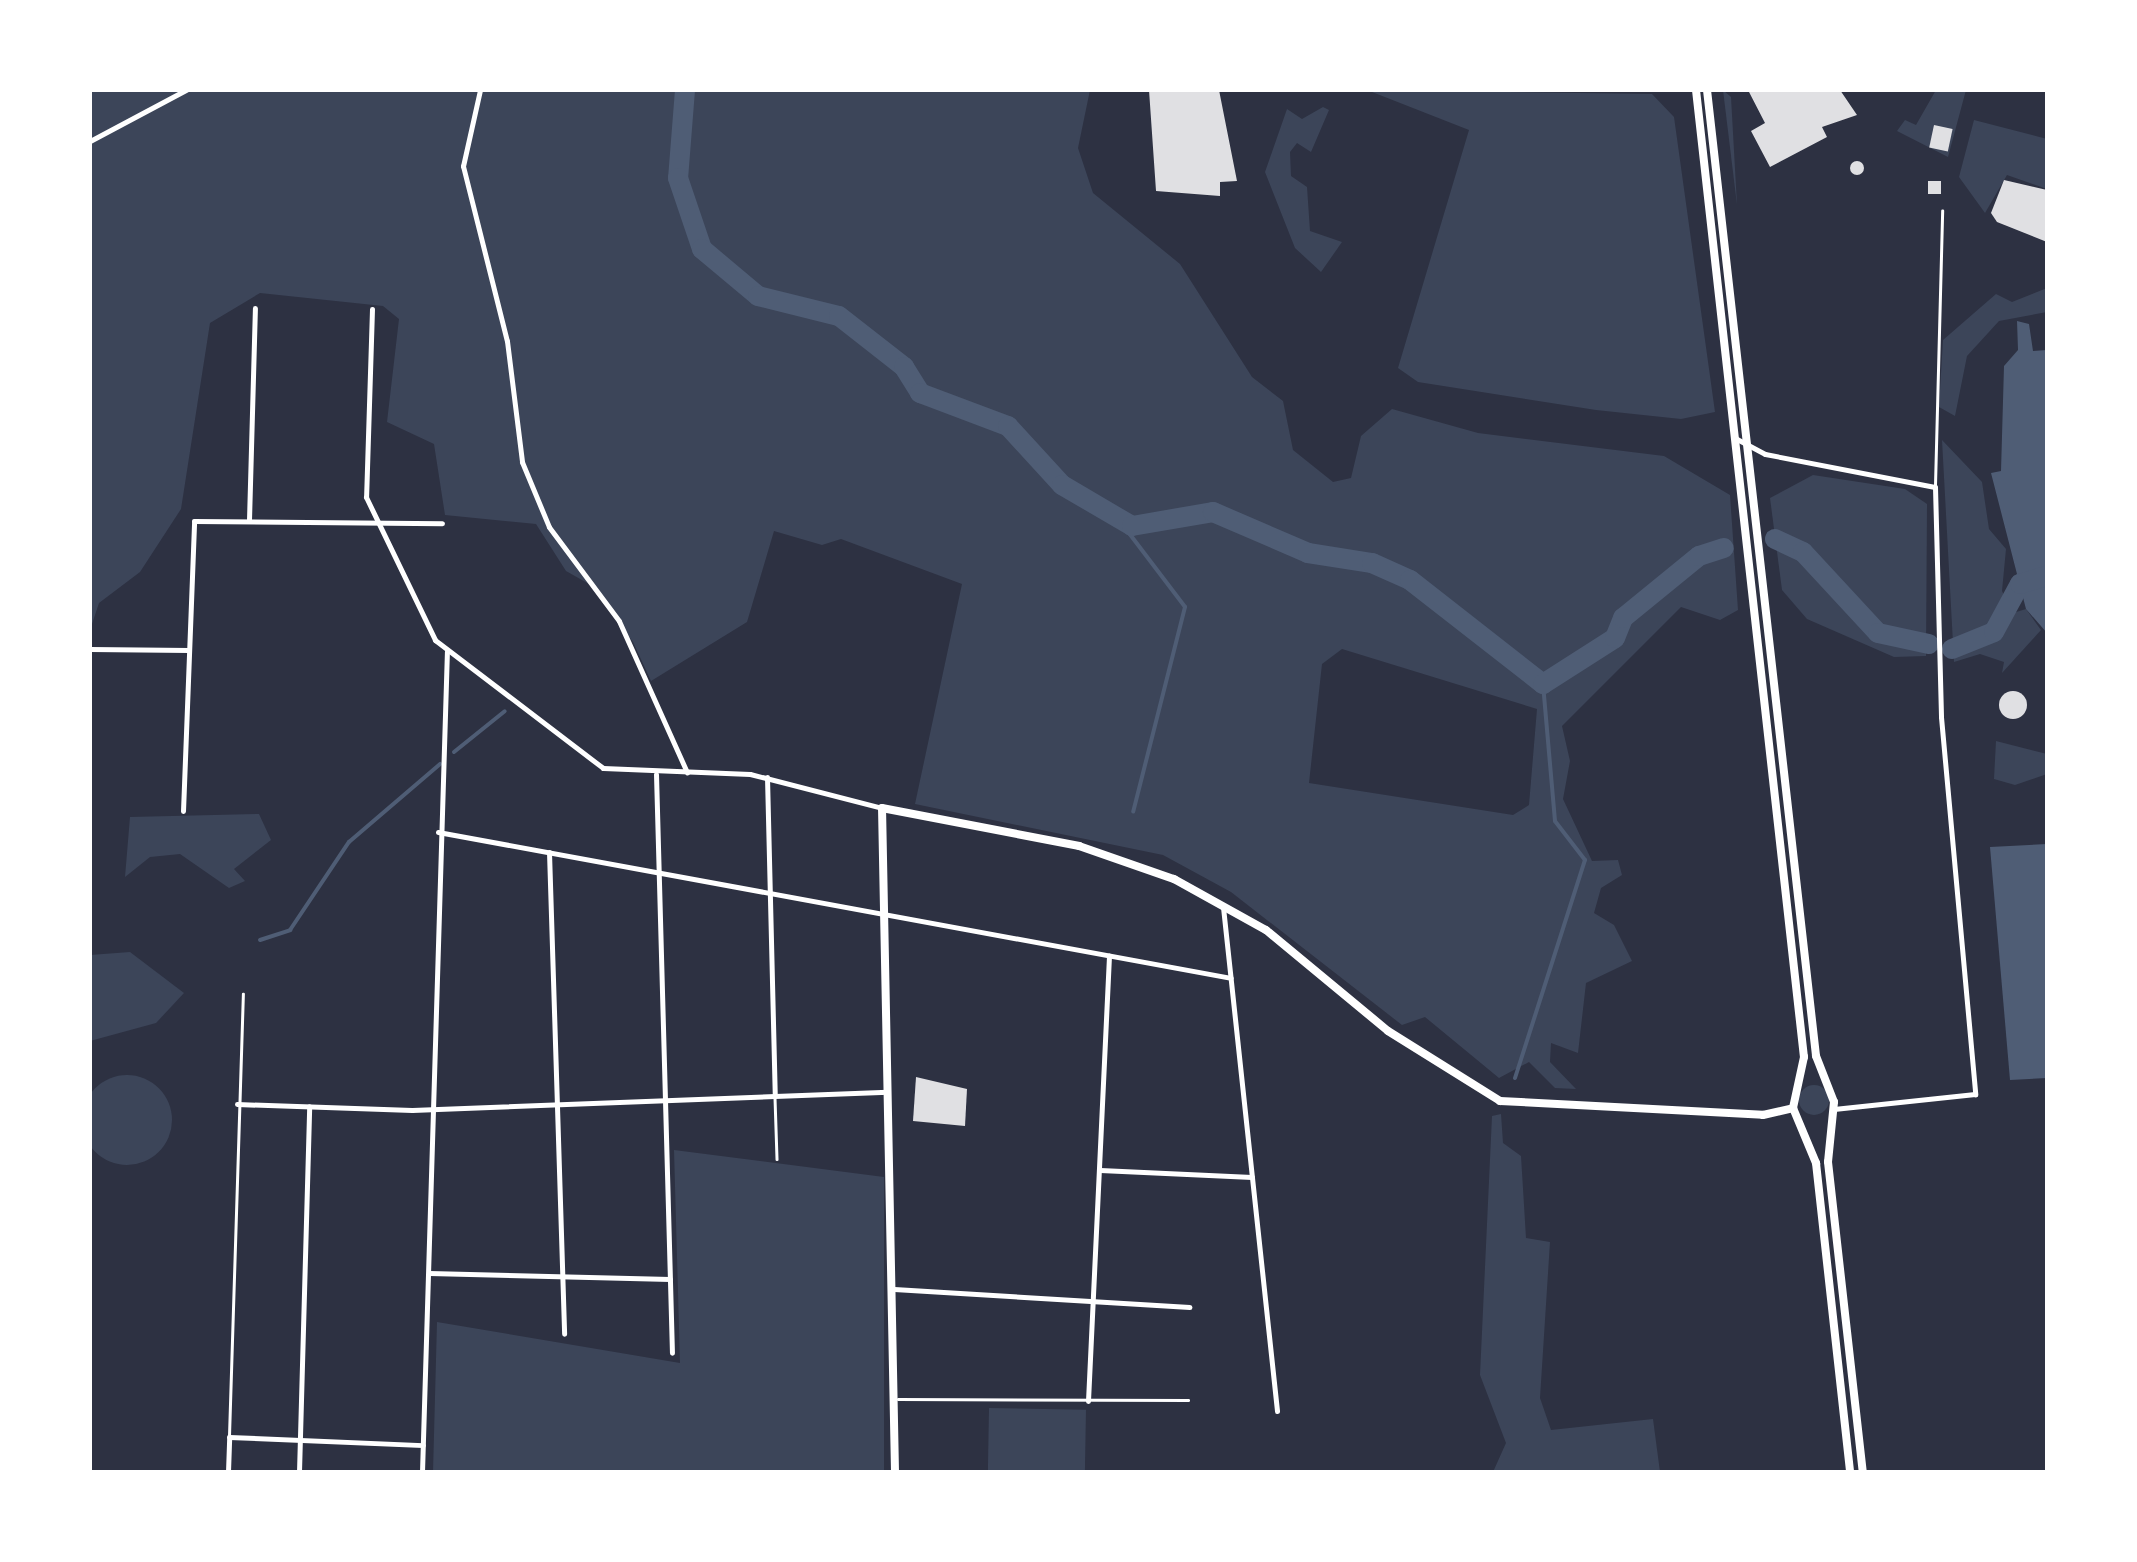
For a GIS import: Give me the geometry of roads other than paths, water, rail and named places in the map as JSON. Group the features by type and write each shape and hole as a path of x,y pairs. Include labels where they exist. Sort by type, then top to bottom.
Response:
{"main road":[{"path":"1696,90 1800,1083 1793,1108"},
{"path":"1707,90 1821,1078 1833,1110 1828,1121 1862,1472"},
{"path":"895,1472 897,1399 882,808 1079,846 1223,903 1490,1098 1658,1112 1793,1108"},
{"path":"1800,1083 1821,1078"},
{"path":"1793,1108 1803,1122 1816,1163 1850,1472"},
{"path":"1803,1122 1828,1121"}],"street":[{"path":"90,141 186,90"},
{"path":"480,90 463,166 506,340 522,462 549,527 619,621 687,772"},
{"path":"249,521 255,308"},
{"path":"372,309 371,522 447,651 594,763 656,774 687,772 767,778 882,808"},
{"path":"1735,438 1748,445 1935,487 1942,717 1975,1094 1833,1110"},
{"path":"184,811 194,521 442,522"},
{"path":"90,649 190,650"},
{"path":"422,1472 436,1105 438,832 447,651"},
{"path":"656,774 672,1353"},
{"path":"767,778 776,1096"},
{"path":"438,832 1231,978"},
{"path":"549,852 564,1334"},
{"path":"1223,903 1277,1411"},
{"path":"1088,1401 1109,955"},
{"path":"237,1104 436,1105 890,1092"},
{"path":"299,1472 309,1106"},
{"path":"1099,1170 1252,1177"},
{"path":"428,1273 670,1279"},
{"path":"894,1289 1189,1307"},
{"path":"228,1472 229,1437 423,1444"}],"lane":[{"path":"1935,487 1942,211"},
{"path":"229,1437 243,994"},
{"path":"776,1096 777,1159"},
{"path":"897,1399 1188,1400"}],"waterway":[{"path":"685,90 678,178 702,249 758,296 839,316 904,367 920,393 1008,426 1062,485 1132,526 1213,512 1308,553 1372,563 1410,580 1543,684 1615,638 1623,618 1699,556 1724,548"},
{"path":"1116,516 1185,607 1133,812"},
{"path":"1775,539 1803,552 1878,633 1929,644"},
{"path":"1952,649 1994,632 2020,584 2047,576"},
{"path":"1515,1078 1585,860 1555,821 1543,684"},
{"path":"454,752 505,711"},
{"path":"260,940 290,930 349,842 440,764"}]}
